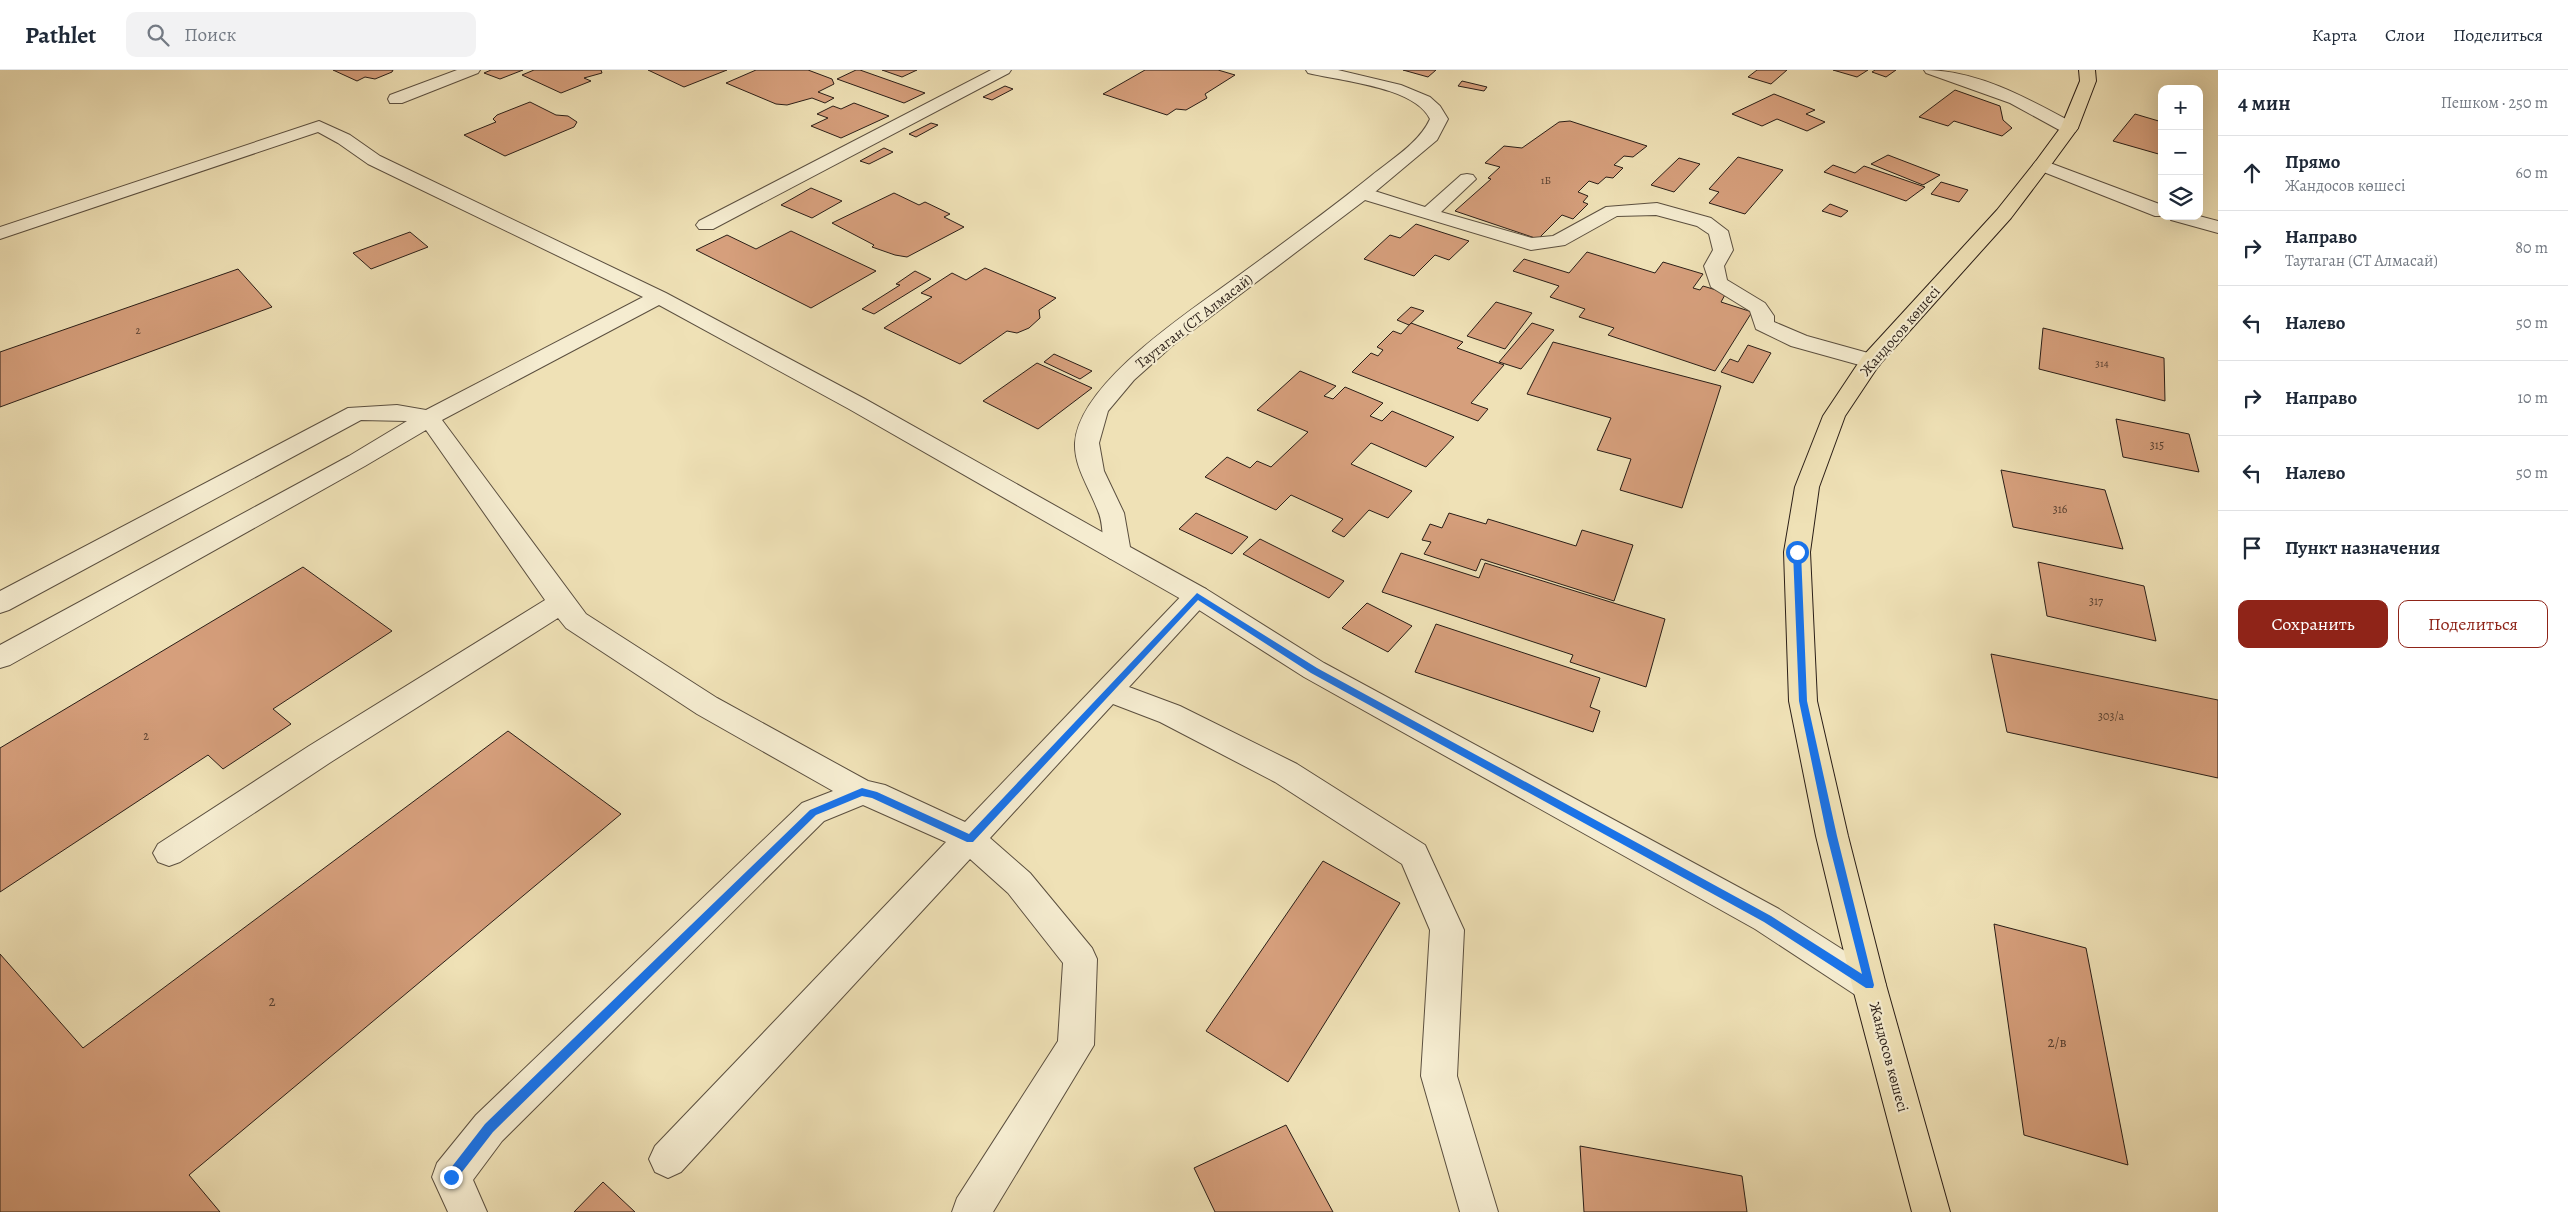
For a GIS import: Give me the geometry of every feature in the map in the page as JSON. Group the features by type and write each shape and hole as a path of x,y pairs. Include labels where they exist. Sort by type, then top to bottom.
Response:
{"main road":[{"name":"Жандосов көшесі","path":"1932,1212 1869,985 1832,836 1803,701 1797,552 1807,487 1834,416 1871,361 2004,214 2042,165 2069,128 2088,81 2087,70"}],"street":[{"path":"396,99 472,70"},
{"path":"706,225 1003,70"},
{"name":"Таутаган (СТ Алмасай)","path":"1118,552 1112,513 1092,471 1087,443 1097,410 1126,375 1164,341 1362,194 1431,136 1439,119 1433,107 1413,96 1391,88 1314,70"},
{"path":"1932,70 2016,99 2069,128"},
{"path":"0,233 319,126 344,139 374,160 659,296 857,404 1197,596 1314,670 1767,919 1869,985"},
{"path":"2042,165 2158,210"},
{"path":"1428,214 1466,179"},
{"path":"1362,194 1531,244 1558,241 1613,211 1657,209 1682,214 1704,222 1718,231 1723,250 1714,266 1718,283 1758,306 1764,316 1763,326 1799,341 1871,361"},
{"path":"2193,220 2218,227"},
{"path":"0,658 348,466 429,418 659,296"},
{"path":"0,603 356,413 397,412 429,418 561,603 576,621 707,706 862,792 874,794 970,839 1019,883 1080,959 1076,1045 971,1212"},
{"path":"668,1159 1197,596"},
{"path":"169,853 320,754 561,603"},
{"path":"1110,690 1170,714 1286,773 1414,855 1447,930 1439,1076 1478,1212"},
{"path":"468,1212 451,1177 489,1128 813,812 862,792"}],"building":[{"path":"333,70 393,70 375,79 365,77 357,81"},
{"path":"491,70 523,70 500,79 484,73"},
{"path":"534,70 601,70 602,73 584,78 591,81 561,93 522,75"},
{"path":"648,70 727,70 684,87"},
{"path":"756,70 808,70 832,79 834,84 818,92 834,98 825,103 812,98 787,105 776,104 726,83"},
{"path":"856,70 925,93 904,103 837,79"},
{"path":"882,70 917,70 902,77"},
{"path":"1145,70 1218,70 1235,75 1205,94 1207,98 1186,110 1176,109 1167,115 1103,94"},
{"path":"1403,70 1436,70 1428,77"},
{"path":"1757,70 1787,70 1771,84 1748,77"},
{"path":"1833,70 1868,70 1857,77"},
{"path":"1875,70 1896,70 1886,77 1872,72"},
{"path":"1462,81 1487,87 1484,91 1458,86"},
{"path":"1005,86 1013,89 992,100 983,97"},
{"path":"1955,90 2000,106 2003,120 2012,128 2002,136 1954,121 1948,126 1919,117"},
{"path":"1774,94 1815,110 1806,114 1825,122 1807,131 1777,119 1762,126 1732,114"},
{"path":"530,102 556,115 568,116 577,122 574,127 505,156 464,135 496,122 493,119 497,115"},
{"path":"854,103 889,116 841,138 811,126 828,118 817,114 833,106 841,109"},
{"path":"2135,114 2158,121 2158,154 2113,141"},
{"path":"1570,121 1647,146 1633,157 1624,156 1614,165 1623,168 1613,178 1606,177 1598,184 1589,181 1578,192 1588,196 1583,202 1588,204 1573,219 1562,215 1538,239 1455,211 1491,179 1488,178 1500,167 1485,163 1504,146 1522,148 1559,122"},
{"path":"931,123 938,125 916,137 909,134"},
{"path":"884,148 893,152 869,164 860,161"},
{"path":"1888,155 1940,175 1923,185 1871,164"},
{"path":"1738,157 1783,170 1745,214 1709,203 1719,192 1709,189"},
{"path":"1679,158 1700,164 1674,192 1651,185"},
{"path":"1833,165 1855,173 1864,166 1925,187 1906,201 1824,172"},
{"path":"1941,182 1968,190 1959,202 1931,194"},
{"path":"811,188 842,201 812,218 781,205"},
{"path":"894,193 919,205 925,202 950,214 944,217 964,227 907,257 872,247 874,245 832,223"},
{"path":"1830,204 1848,211 1841,217 1822,211"},
{"path":"1416,224 1469,241 1449,260 1435,255 1414,276 1364,259 1390,235 1400,238"},
{"path":"791,231 876,271 811,308 696,250 727,235 756,249"},
{"path":"410,232 428,247 371,269 353,253"},
{"path":"1587,252 1655,273 1663,262 1703,274 1693,288 1700,290 1703,286 1726,293 1721,302 1752,312 1715,371 1608,335 1614,328 1579,317 1585,309 1550,297 1559,286 1513,271 1524,259 1569,273"},
{"path":"985,268 1056,298 1039,310 1040,318 1029,328 1017,333 1007,331 960,364 884,328 932,297 921,293 952,273 966,280"},
{"path":"238,269 272,307 0,407 0,352"},
{"path":"915,271 931,279 874,314 862,309 900,285 896,284"},
{"path":"1496,302 1532,313 1505,349 1467,336"},
{"path":"1411,307 1424,311 1409,325 1397,320"},
{"path":"1411,323 1463,342 1457,348 1504,365 1471,403 1488,409 1478,421 1352,372 1371,353 1378,356 1383,350 1377,347 1393,331 1401,334"},
{"path":"1532,323 1554,330 1521,369 1499,362"},
{"path":"2043,328 2164,358 2165,401 2039,369"},
{"path":"1553,342 1721,386 1682,508 1620,490 1631,459 1597,450 1611,418 1527,394"},
{"path":"1748,345 1771,353 1753,383 1721,372 1730,359 1738,362"},
{"path":"1054,354 1092,371 1080,379 1044,362"},
{"path":"1037,363 1092,388 1038,429 983,401"},
{"path":"1300,371 1336,386 1324,396 1333,399 1345,387 1383,403 1370,416 1382,421 1392,411 1454,437 1426,467 1371,443 1351,464 1412,491 1388,518 1369,510 1344,537 1332,531 1343,519 1291,495 1276,510 1205,477 1227,457 1250,468 1257,461 1271,467 1308,432 1257,410"},
{"path":"2116,419 2189,434 2199,472 2123,457"},
{"path":"2001,470 2105,490 2123,549 2013,527"},
{"path":"1196,513 1248,537 1232,554 1179,529"},
{"path":"1449,513 1486,524 1488,519 1576,546 1582,530 1633,545 1614,601 1481,559 1476,571 1424,554 1431,542 1422,540 1430,524 1442,528"},
{"path":"1260,539 1344,581 1329,598 1243,554"},
{"path":"1401,553 1479,578 1485,563 1665,619 1646,687 1570,662 1573,655 1382,592"},
{"path":"2038,562 2144,586 2156,641 2047,616"},
{"path":"303,567 392,631 273,709 291,724 223,769 208,755 0,892 0,748"},
{"path":"1367,603 1412,626 1388,652 1342,628"},
{"path":"1436,624 1600,678 1590,707 1600,711 1593,732 1415,672"},
{"path":"1991,654 2218,700 2218,778 2007,732"},
{"path":"508,731 621,814 189,1175 220,1212 0,1212 0,954 83,1048"},
{"path":"1323,861 1400,903 1288,1082 1206,1031"},
{"path":"1994,924 2086,948 2128,1165 2024,1135"},
{"path":"1286,1125 1333,1212 1215,1212 1194,1168"},
{"path":"1580,1146 1742,1176 1747,1212 1584,1212"},
{"path":"603,1182 635,1212 574,1212"}],"route":[{"path":"451,1177 489,1128 813,812 862,792 874,794 970,839 1197,596 1314,670 1767,919 1869,985 1832,836 1803,701 1797,552"}]}
